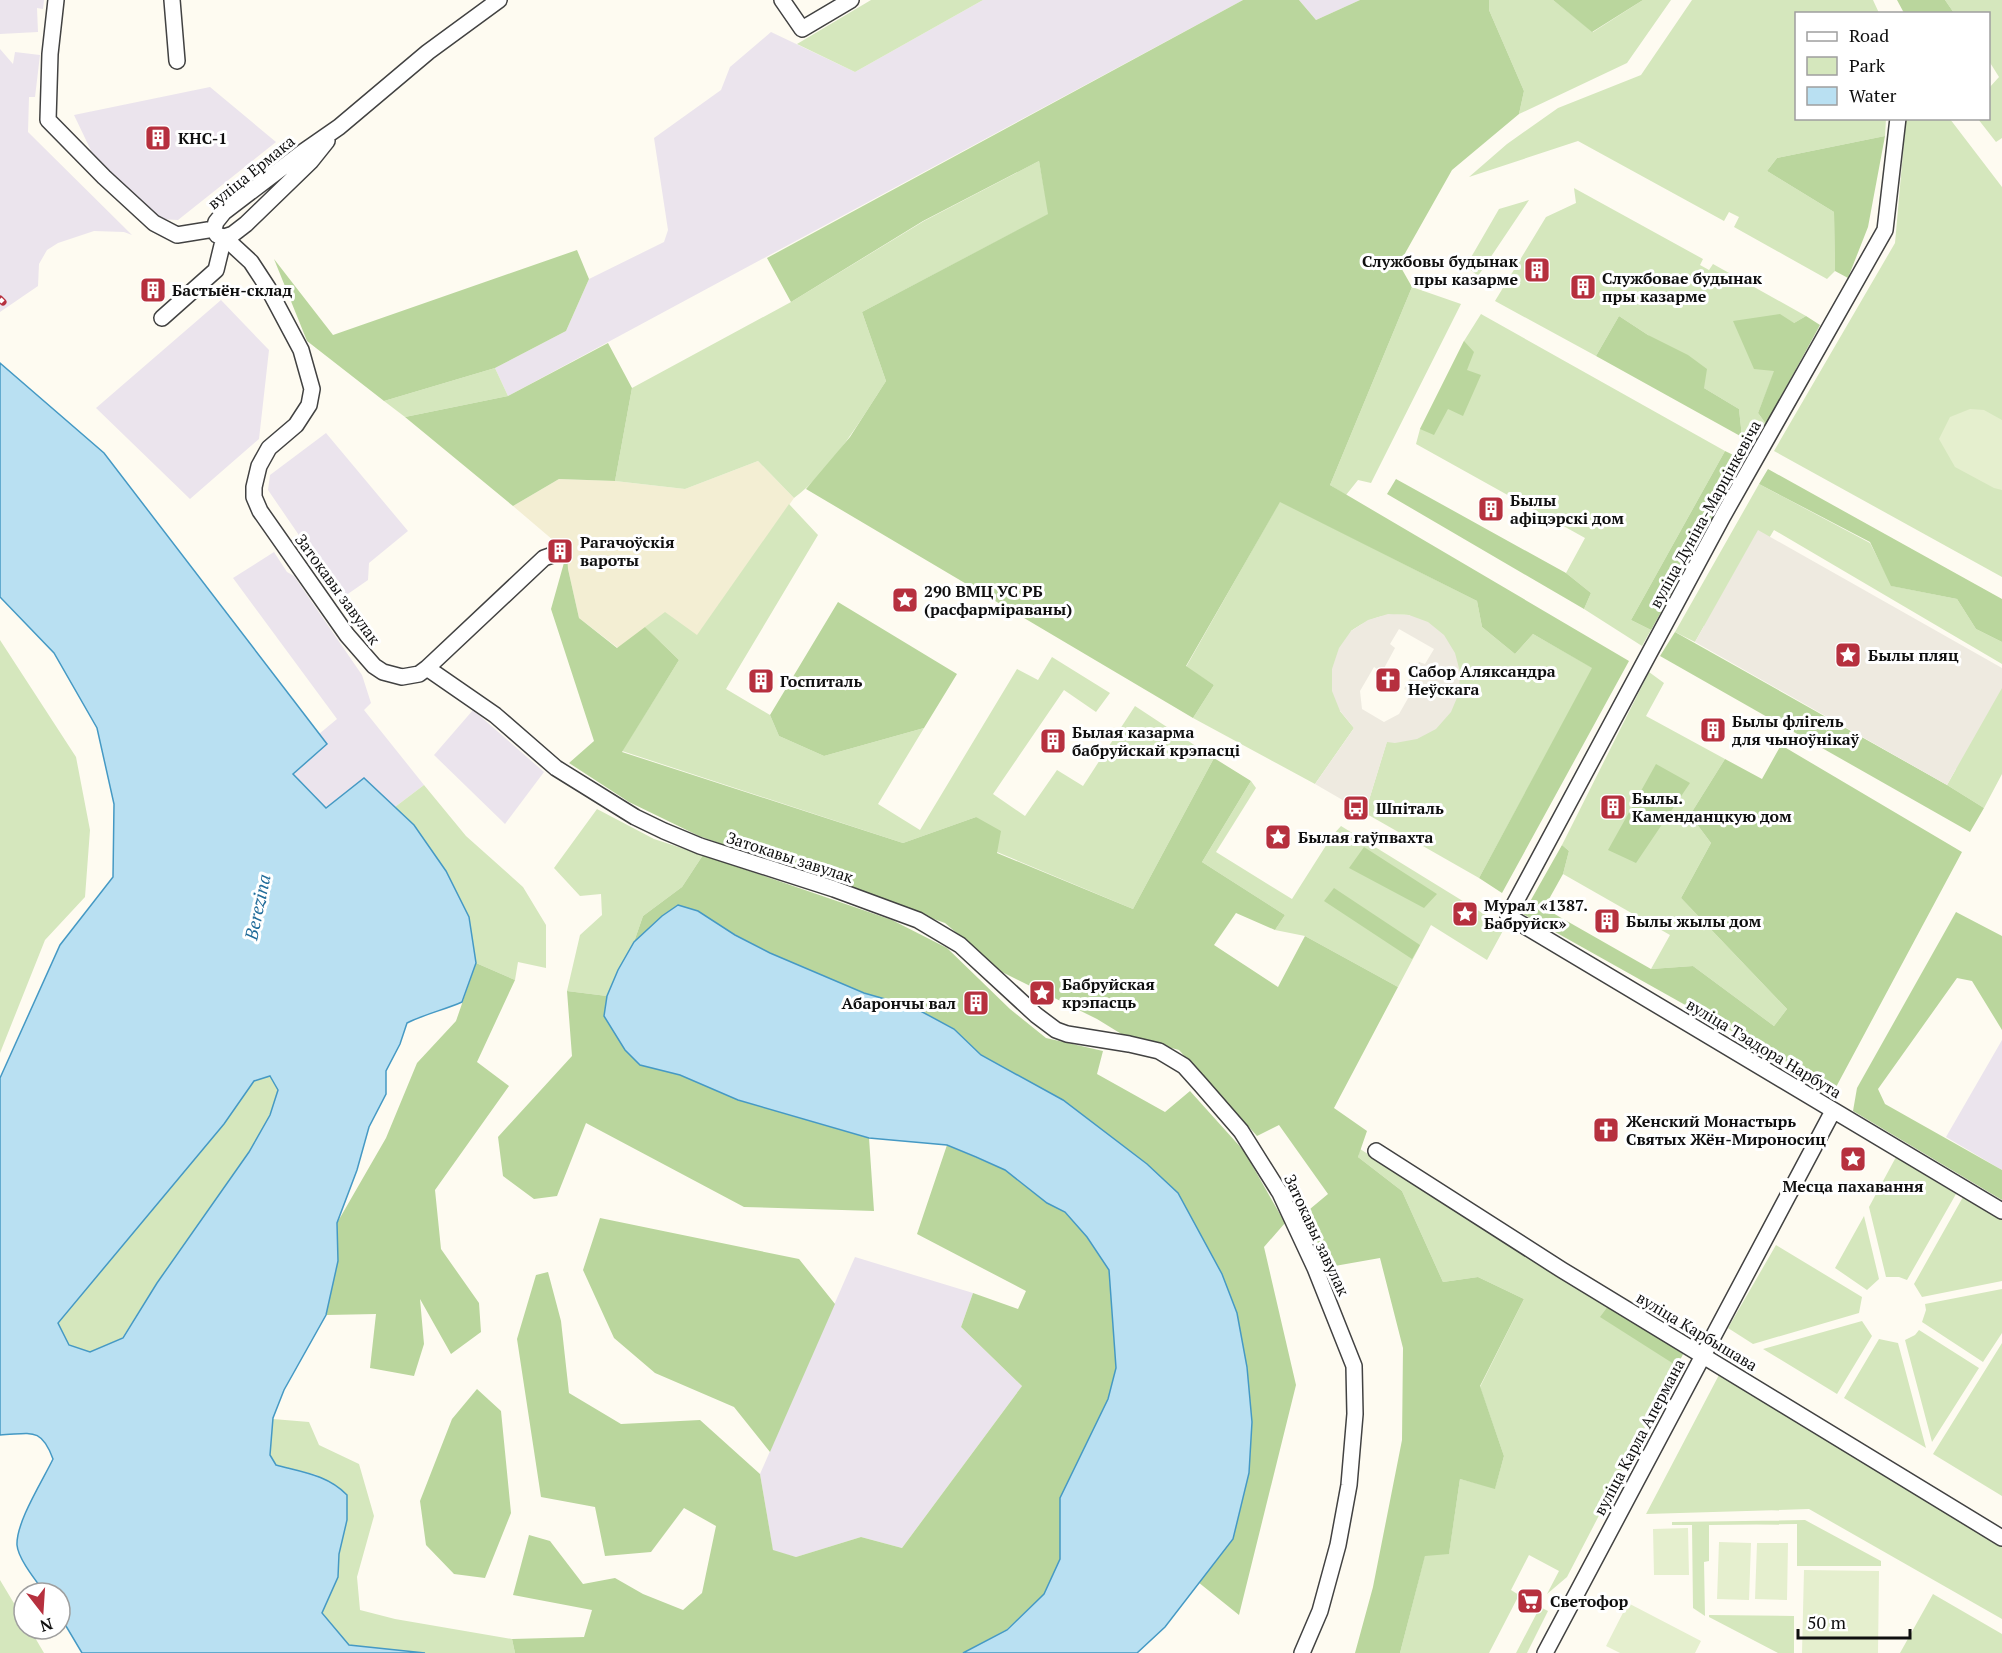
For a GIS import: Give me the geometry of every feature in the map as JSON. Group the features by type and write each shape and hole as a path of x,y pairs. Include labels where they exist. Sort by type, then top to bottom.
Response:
{"street":[{"path":"56,0 50,54 48,120 140,212 164,230 177,236 219,233 216,270 162,318"},
{"path":"172,0 177,61"},
{"name":"вуліца Ермака","path":"339,127 311,161 246,224 233,234 219,233 216,222 224,212 339,127 428,52 499,0"},
{"path":"782,0 802,29 851,0"},
{"name":"вуліца Дуніна-Марцінкевіча","path":"1508,916 1723,516 1885,230 1898,120"},
{"name":"Затокавы завулак","path":"219,233 250,262 268,288 301,350 312,389 309,405 296,425 269,448 259,465 254,497 260,511 337,621 374,666 383,672 402,677 419,674 428,668 495,715 556,768 635,817 664,831 700,846 834,889 918,920 960,945 1036,1015 1056,1030 1159,1051 1184,1066 1241,1131 1280,1193 1315,1268 1354,1366 1355,1414 1349,1485 1338,1545 1320,1611 1302,1653"},
{"path":"428,668 544,558 558,553"},
{"name":"вуліца Тэадора Нарбута","path":"1508,916 2002,1211"},
{"name":"вуліца Карла Апермана","path":"1545,1653 1833,1111"},
{"name":"вуліца Карбышава","path":"1376,1151 1562,1270 2002,1538"}],"shaded area":[{"path":"0,0 44,0 43,9 37,8 38,32 0,34"},
{"path":"983,0 1243,0 508,396 495,368 566,331 589,279 664,242 668,230 654,138 721,90 730,67 771,32 855,72"},
{"path":"1299,0 1360,0 1316,20"},
{"path":"0,49 13,64 15,52 40,55 35,97 29,97 28,132 132,235 124,232 94,231 58,243 47,250 39,264 38,286 0,312"},
{"name":"КНС-1","path":"210,87 276,142 178,220 159,219 96,161 74,115"},
{"path":"221,300 269,350 259,439 190,499 96,408"},
{"path":"326,433 408,531 369,563 368,580 342,598 268,490 270,475"},
{"path":"758,461 794,498 697,636 618,648 579,618 568,569 567,552 513,506 559,479 615,481 685,489"},
{"name":"Былы пляц","path":"1758,530 2002,668 2002,688 1947,785 1695,642"},
{"path":"274,552 287,572 294,576 362,675 371,703 364,710 424,785 395,807 364,779 326,808 293,774 327,744 319,734 337,719 233,578"},
{"path":"1388,614 1409,615 1428,622 1444,635 1455,653 1460,672 1459,693 1451,712 1436,729 1417,739 1387,742 1365,813 1315,784 1354,728 1340,711 1332,691 1332,669 1339,648 1351,631 1368,620","holes":["1399,629 1434,649 1425,664 1419,662 1404,689 1411,693 1399,714 1384,722 1362,709 1360,691 1374,667 1382,672 1395,648 1390,644"]},
{"path":"473,710 544,772 505,824 434,755"},
{"path":"2002,1040 2002,1170 1946,1137"},
{"path":"855,1257 973,1293 961,1327 1022,1386 902,1548 861,1537 796,1557 773,1551 760,1474"}],"green space":[{"path":"871,0 983,0 855,72 797,44"},
{"path":"1243,0 1299,0 1316,20 1360,0 1489,0 1489,10 1524,91 1519,114 1452,170 1399,264 1412,287 1330,485 1629,661 1502,893 1479,878 1592,668 1533,634 1515,654 1482,627 1477,601 1280,502 1186,666 1214,685 1193,718 806,489 850,437 886,381 862,312 1048,214 1039,161 923,221 791,302 767,258"},
{"path":"1489,0 1553,0 1593,32 1643,0 1671,0 1627,63 1519,114 1524,91 1489,10"},
{"path":"1553,0 1643,0 1592,32"},
{"path":"1692,0 1873,0 1879,12 1795,12 1795,120 1886,120 1885,136 1777,158 1767,171 1834,212 1835,271 1827,279 1734,227 1739,217 1729,212 1724,221 1578,141 1469,177 1507,144 1558,108 1641,75"},
{"path":"1897,0 1945,0 1953,12 1903,12"},
{"path":"1945,0 2002,0 2002,138 1996,142 1979,120 1990,120 1990,87 1999,77 1990,63 1990,12 1953,12"},
{"path":"1906,120 1951,120 2002,187 2002,577 1774,451 1895,243"},
{"path":"1885,136 1868,227 1848,278 1835,271 1834,212 1767,171 1777,158"},
{"path":"1039,161 1049,214 862,312 886,381 833,459 794,498 758,461 685,489 615,481 632,388 791,302 924,221"},
{"path":"1574,188 1703,259 1700,265 1709,270 1713,264 1806,316 1794,323 1758,413 1766,424 1756,438 1742,437 1739,409 1704,388 1648,335 1619,316 1596,356 1495,301 1546,217 1576,203"},
{"path":"1529,200 1478,276 1466,266 1499,209"},
{"path":"577,250 589,279 566,331 495,368 384,401 307,341 274,259 333,335"},
{"path":"1412,287 1461,304 1371,483 1358,480 1346,495 1330,485"},
{"path":"1481,314 1725,451 1631,620 1651,630 1642,646 1584,609 1591,593 1566,573 1585,538 1416,444 1420,429 1464,341"},
{"path":"1780,314 1794,323 1806,316 1820,325 1766,424 1758,413 1774,371 1754,369 1733,321"},
{"path":"1619,316 1648,335 1688,355 1707,369 1704,388 1739,409 1742,437 1596,356"},
{"path":"1464,341 1474,352 1467,370 1481,375 1463,416 1448,409 1434,435 1420,429"},
{"path":"608,343 632,388 615,481 559,479 513,506 405,417 508,396"},
{"path":"495,368 508,396 405,417 384,401"},
{"path":"1970,409 1984,410 2002,420 2002,490 1955,467 1939,439 1950,417"},
{"path":"1725,451 1746,461 1651,630 1631,620"},
{"path":"1768,469 2002,599 2002,642 1976,629 1957,599 1891,586 1870,542 1759,484"},
{"path":"1396,479 1566,573 1591,593 1584,609 1387,494"},
{"name":"Былы пляц","path":"1759,484 1870,543 1892,586 1957,599 1976,629 2002,642 2002,664 1774,530 1765,545 2002,683 2002,774 1984,808 1947,785 1956,769 1704,626 1695,642 1675,632"},
{"path":"1280,501 1477,601 1482,627 1515,654 1533,634 1593,668 1479,878 1365,813 1387,741 1460,672 1409,615 1378,617 1351,631 1340,711 1354,728 1315,784 1193,718 1214,685 1186,667"},
{"path":"789,504 818,535 726,689 770,715 779,736 824,756 924,728 878,804 920,830 1017,669 1038,680 1052,657 1110,693 1096,712 1064,690 993,794 1025,816 1057,770 1083,786 1135,706 1214,758 1133,909 997,852 976,817 903,843 622,751 679,660 645,627 665,612 697,635"},
{"path":"567,552 568,569 579,618 617,648 645,627 679,660 622,752 903,843 976,817 1001,831 997,853 1133,909 1214,758 1251,781 1202,862 1285,915 1275,930 1236,913 1214,945 1278,987 1305,936 1398,987 1334,1108 1367,1131 1358,1157 1402,1191 1443,1282 1478,1277 1524,1299 1480,1386 1504,1456 1495,1489 1460,1479 1449,1554 1425,1556 1400,1653 1355,1653 1373,1587 1402,1440 1403,1348 1380,1258 1329,1267 1304,1214 1328,1194 1279,1125 1257,1136 1179,1050 1123,1035 1097,1019 1002,972 945,923 699,836 629,802 569,763 594,741 551,609"},
{"path":"838,602 957,674 924,728 824,756 779,736 770,715"},
{"path":"1675,632 1984,808 1970,832 1660,656"},
{"path":"0,640 76,757 90,830 85,897 45,940 0,1053"},
{"path":"1649,672 1664,683 1646,716 1725,759 1690,815 1711,843 1681,898 1787,1009 1774,1026 1693,966 1651,969 1670,935 1563,874 1569,851 1562,845"},
{"path":"1781,745 1962,852 1835,1089 1523,914 1562,845 1569,851 1563,874 1544,908 1651,969 1693,966 1774,1026 1787,1009 1681,898 1711,843 1690,815 1725,759 1762,779"},
{"path":"1656,764 1690,783 1636,863 1608,850"},
{"path":"1251,781 1256,788 1216,852 1292,899 1332,836 1341,826 1505,927 1487,960 1431,925 1398,987 1305,936 1275,930 1285,915 1202,862"},
{"path":"424,785 466,836 523,887 546,925 546,968 518,962 515,980 476,963 469,917 414,825 395,807"},
{"path":"597,809 654,839 703,855 682,887 643,916 634,942 607,996 567,991 580,935 602,915 601,894 580,896 554,868"},
{"path":"1364,847 1437,894 1424,908 1349,868"},
{"path":"703,855 892,920 947,948 1010,1009 1046,1038 1103,1051 1097,1074 1165,1112 1190,1091 1244,1151 1285,1223 1264,1247 1296,1385 1239,1615 1198,1582 1233,1539 1249,1473 1252,1422 1247,1367 1178,1193 1147,1164 1063,1100 981,1055 954,1029 913,1007 864,993 770,953 678,905 662,916 634,942 643,916 682,887"},
{"path":"1334,888 1420,945 1412,959 1324,901"},
{"path":"1956,912 2002,936 2002,1030 1972,981 1957,978 1878,1089 1885,1104 2002,1170 2002,1200 1853,1111 1857,1088"},
{"path":"476,963 515,980 477,1062 509,1086 435,1190 441,1249 479,1303 481,1332 451,1354 420,1299 424,1344 414,1376 370,1368 376,1314 326,1315 338,1261 337,1223 386,1138 417,1063 456,1021"},
{"path":"567,991 607,996 604,1016 625,1050 640,1065 680,1075 738,1100 869,1138 874,1211 744,1207 586,1123 557,1196 534,1199 503,1176 498,1137 572,1056"},
{"path":"270,1076 278,1090 270,1115 249,1152 157,1283 122,1338 90,1352 69,1345 58,1323 224,1124 254,1081"},
{"path":"947,1145 1005,1170 1047,1203 1065,1212 1087,1237 1109,1270 1116,1368 1108,1399 1060,1498 1060,1559 1044,1594 1006,1630 963,1653 515,1653 512,1639 584,1637 592,1610 513,1595 529,1535 550,1541 583,1584 615,1578 643,1594 683,1610 702,1593 716,1526 684,1508 651,1552 605,1556 595,1507 541,1497 517,1339 536,1275 548,1272 561,1321 569,1393 621,1424 700,1420 760,1474 773,1550 796,1557 861,1537 902,1548 1022,1386 961,1327 973,1293 1018,1309 1026,1291 917,1234"},
{"path":"1360,1149 1683,1354 1567,1577 1547,1594 1559,1571 1529,1555 1511,1590 1519,1595 1489,1653 1400,1653 1425,1555 1449,1553 1460,1479 1495,1488 1504,1456 1480,1387 1524,1299 1478,1277 1443,1282 1402,1191 1358,1157"},
{"path":"1896,1157 1956,1194 1907,1280 1899,1277 1886,1277 1869,1207"},
{"path":"1963,1197 2002,1220 2002,1281 1922,1297 1914,1284"},
{"path":"1864,1216 1879,1279 1867,1290 1835,1268"},
{"path":"600,1218 799,1259 835,1304 770,1452 734,1407 655,1373 614,1338 583,1270"},
{"path":"1776,1245 1862,1297 1859,1313 1753,1344 1728,1328"},
{"path":"2002,1289 2002,1333 1983,1362 1922,1322 1926,1310 1925,1304"},
{"path":"1609,1305 1683,1354 1677,1366 1600,1317"},
{"path":"1862,1321 1872,1336 1837,1394 1763,1349"},
{"path":"1919,1330 1979,1368 1932,1442 1905,1340"},
{"path":"1879,1339 1898,1343 1926,1448 1844,1398"},
{"path":"2002,1343 2002,1496 1933,1454"},
{"path":"1720,1373 2002,1543 2002,1619 1809,1509 1646,1514"},
{"path":"477,1389 501,1411 511,1513 485,1578 454,1574 426,1545 420,1501 452,1419"},
{"path":"273,1419 309,1422 319,1445 359,1464 374,1516 357,1577 360,1610 395,1619 512,1639 515,1653 425,1653 349,1645 322,1613 338,1577 339,1554 347,1520 317,1475 276,1465 270,1455"},
{"path":"1805,1520 1881,1561 1881,1566 1797,1566 1797,1524 1709,1525 1709,1561 1704,1562 1705,1616 1693,1608 1692,1525 1672,1525 1672,1522"},
{"path":"1688,1528 1689,1575 1654,1575 1653,1529"},
{"path":"1719,1542 1751,1543 1749,1600 1717,1599"},
{"path":"1757,1543 1788,1543 1787,1600 1755,1599"},
{"path":"1804,1570 1879,1571 1878,1653 1802,1653"},
{"path":"0,1580 12,1600 12,1641 37,1641 44,1653 0,1653"},
{"path":"1933,1594 2002,1634 2002,1653 1900,1653"},
{"path":"1628,1603 1701,1641 1695,1653 1620,1653 1606,1646"},
{"path":"1540,1607 1548,1611 1527,1653 1516,1653"},
{"path":"1709,1615 1794,1616 1794,1653 1778,1653"}],"water":[{"name":"Berezina","path":"0,363 104,453 327,744 293,774 326,808 364,778 414,825 446,871 469,917 476,963 462,1002 407,1023 400,1044 386,1071 386,1094 369,1127 357,1170 337,1223 338,1261 326,1315 284,1390 273,1418 270,1455 276,1465 323,1479 340,1488 347,1495 347,1520 339,1554 338,1577 322,1613 349,1645 425,1653 82,1653 72,1636 72,1581 36,1581 18,1551 21,1525 53,1459 44,1441 33,1434 0,1435 0,1078 60,945 113,877 114,804 97,728 54,653 0,597","holes":["270,1076 278,1090 270,1115 249,1152 157,1283 123,1338 90,1352 69,1345 58,1323 224,1124 254,1081"]},
{"path":"678,905 698,911 735,935 770,953 864,993 913,1007 954,1029 981,1055 1063,1100 1147,1164 1178,1193 1222,1274 1237,1313 1247,1367 1252,1422 1249,1473 1233,1539 1165,1627 1137,1653 963,1653 1007,1630 1044,1594 1060,1559 1060,1498 1108,1399 1116,1368 1109,1270 1087,1237 1065,1212 1047,1203 1005,1170 976,1157 947,1145 869,1138 738,1100 680,1075 640,1065 625,1050 604,1016 607,996 634,942 662,916"}],"railway":[{"path":"0,299 3,302"}],"place":[{"name":"КНС-1","path":"158,138"},
{"name":"Службовы будынак пры казарме","path":"1537,270"},
{"name":"Службовае будынак пры казарме","path":"1583,287"},
{"name":"Бастыён-склад","path":"153,290"},
{"name":"Былы афіцэрскі дом","path":"1491,509"},
{"name":"Рагачоўскія вароты","path":"560,551"},
{"name":"290 ВМЦ УС РБ (расфарміраваны)","path":"905,600"},
{"name":"Былы пляц","path":"1848,655"},
{"name":"Сабор Аляксандра Неўскага","path":"1388,680"},
{"name":"Госпиталь","path":"761,681"},
{"name":"Былы флігель для чыноўнікаў","path":"1713,730"},
{"name":"Былая казарма бабруйскай крэпасці","path":"1053,741"},
{"name":"Былы. Каменданцкую дом","path":"1613,807"},
{"name":"Шпіталь","path":"1356,808"},
{"name":"Былая гаўпвахта","path":"1278,837"},
{"name":"Мурал «1387. Бабруйск»","path":"1465,914"},
{"name":"Былы жылы дом","path":"1607,921"},
{"name":"Бабруйская крэпасць","path":"1042,993"},
{"name":"Абарончы вал","path":"976,1003"},
{"name":"Женский Монастырь Святых Жён-Мироносиц","path":"1606,1130"},
{"name":"Месца пахавання","path":"1853,1159"},
{"name":"Светофор","path":"1530,1601"}]}
